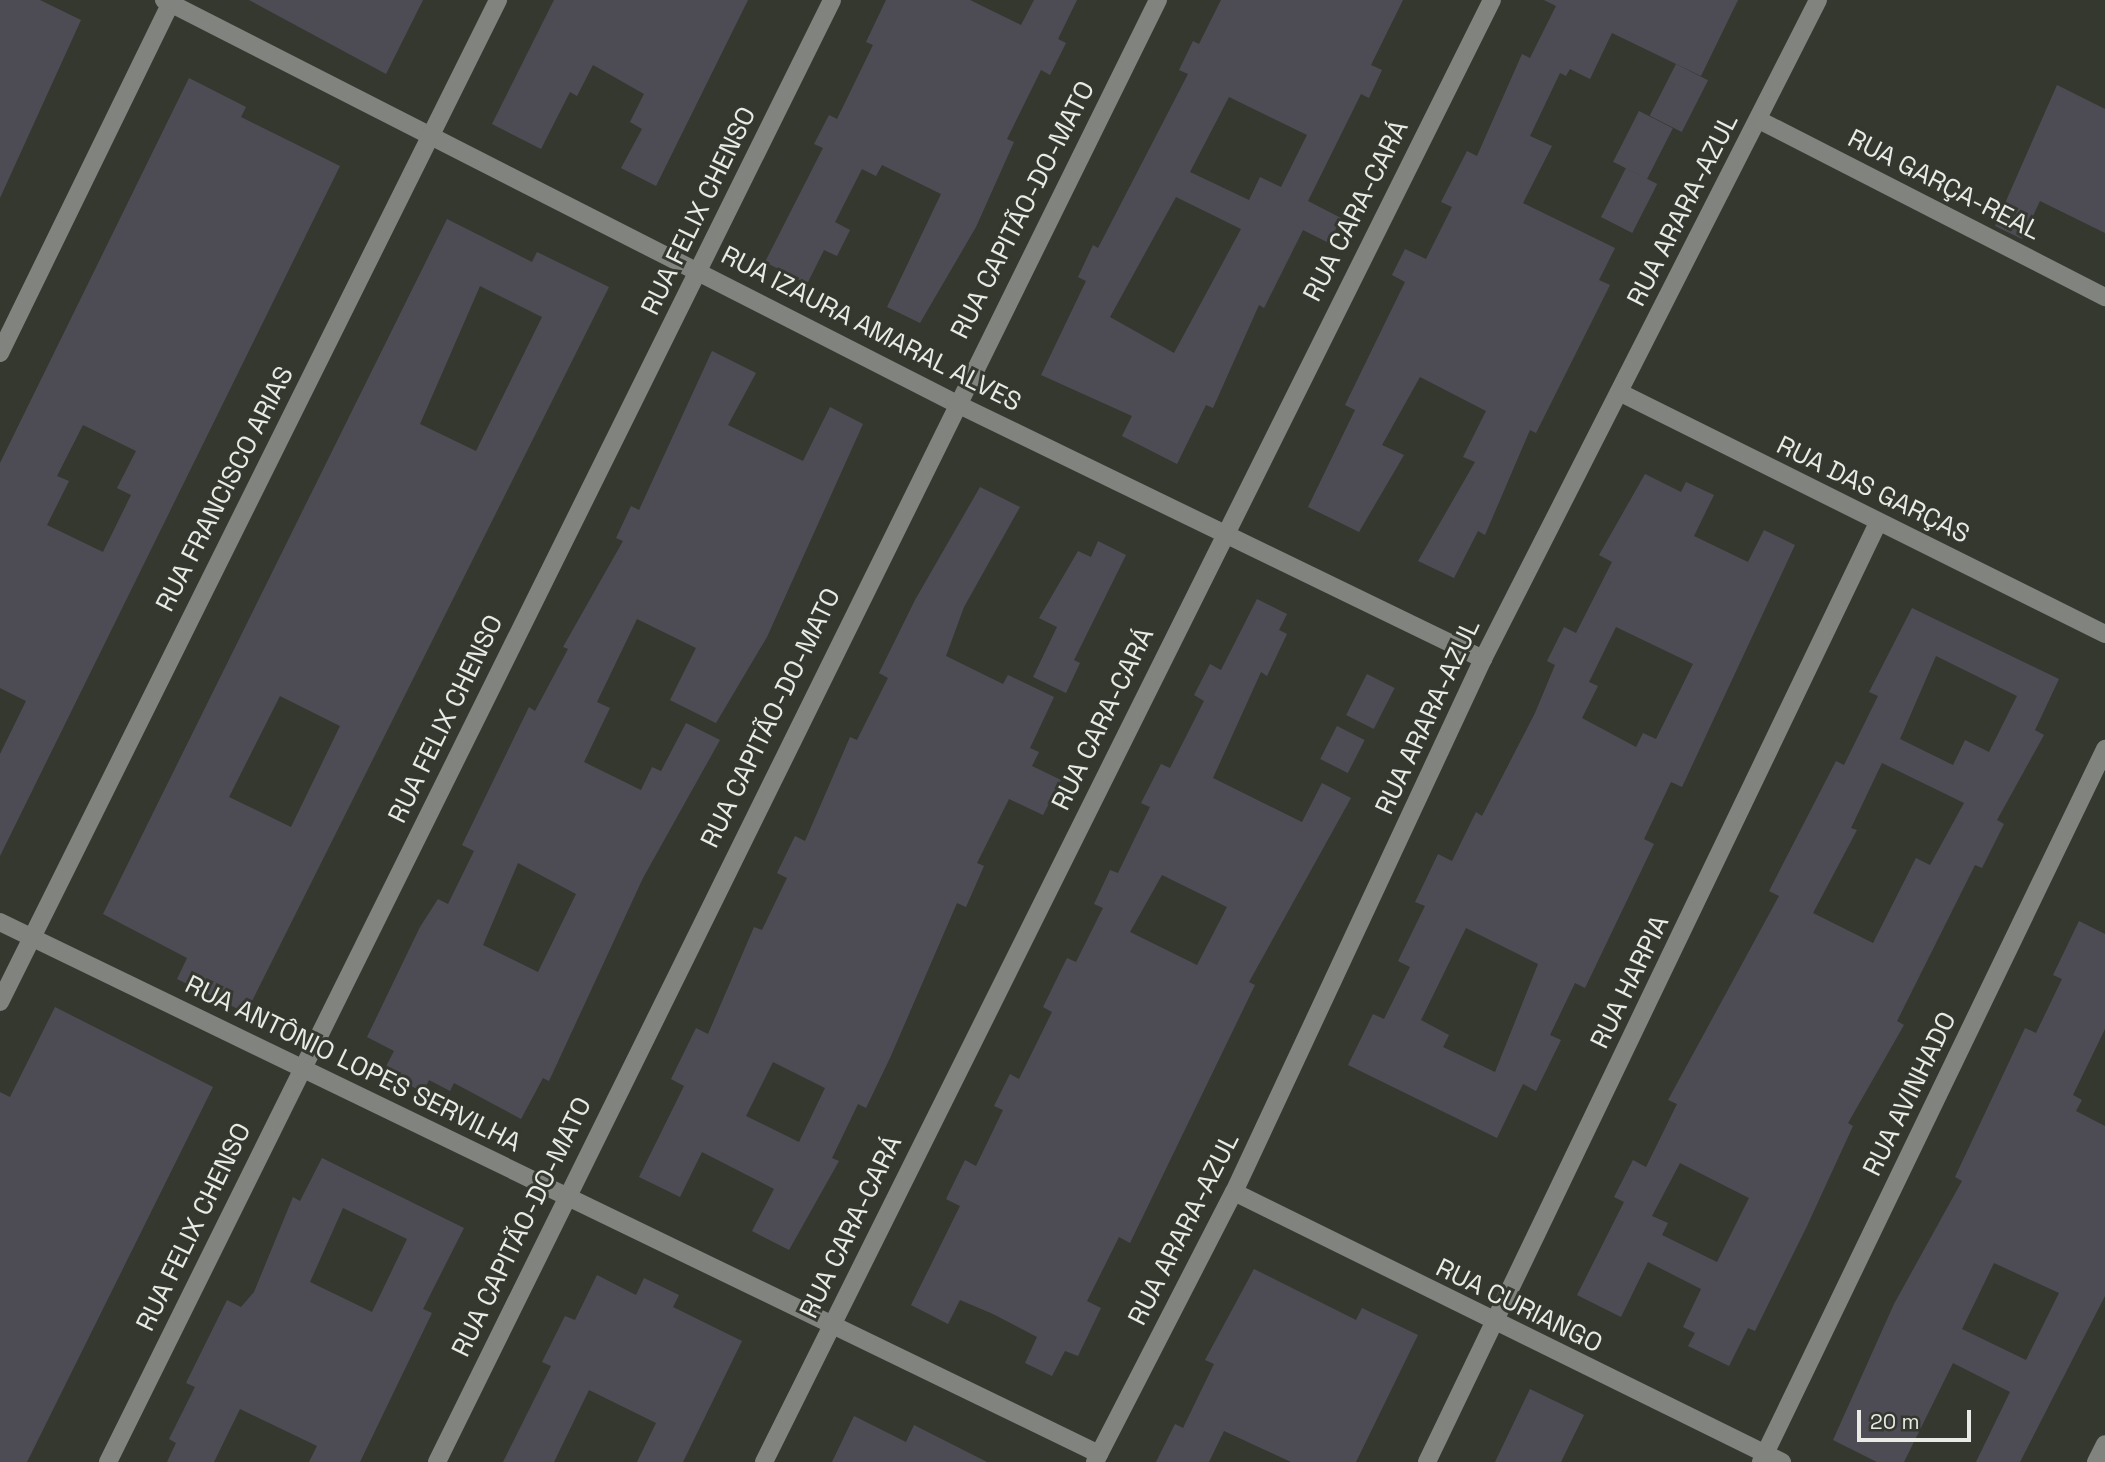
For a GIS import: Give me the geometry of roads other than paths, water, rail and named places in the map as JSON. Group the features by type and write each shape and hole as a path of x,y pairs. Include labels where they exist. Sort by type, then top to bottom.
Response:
{"street":[{"name":"RUA FRANCISCO ARIAS","path":"0,1002 498,0"},
{"name":"RUA FELIX CHENSO","path":"108,1462 832,0"},
{"name":"RUA CAPITÃO-DO-MATO","path":"437,1462 955,403 1158,0"},
{"name":"RUA CARA-CARÁ","path":"764,1462 1223,535 1492,0"},
{"name":"RUA ARARA-AZUL","path":"1097,1458 1234,1192 1483,659 1818,0"},
{"name":"RUA IZAURA AMARAL ALVES","path":"169,1 955,403 1483,659"},
{"path":"0,353 169,1"},
{"name":"RUA GARÇA-REAL","path":"1759,120 2105,297"},
{"name":"RUA DAS GARÇAS","path":"1619,392 2105,634"},
{"name":"RUA HARPIA","path":"1427,1462 1878,523"},
{"name":"RUA AVINHADO","path":"1763,1458 2105,749"},
{"name":"RUA ANTÔNIO LOPES SERVILHA","path":"0,922 300,1070 832,1322 1097,1458"},
{"name":"RUA CURIANGO","path":"1234,1192 1763,1458 1783,1462"},
{"path":"2096,1462 2105,1444"}]}
